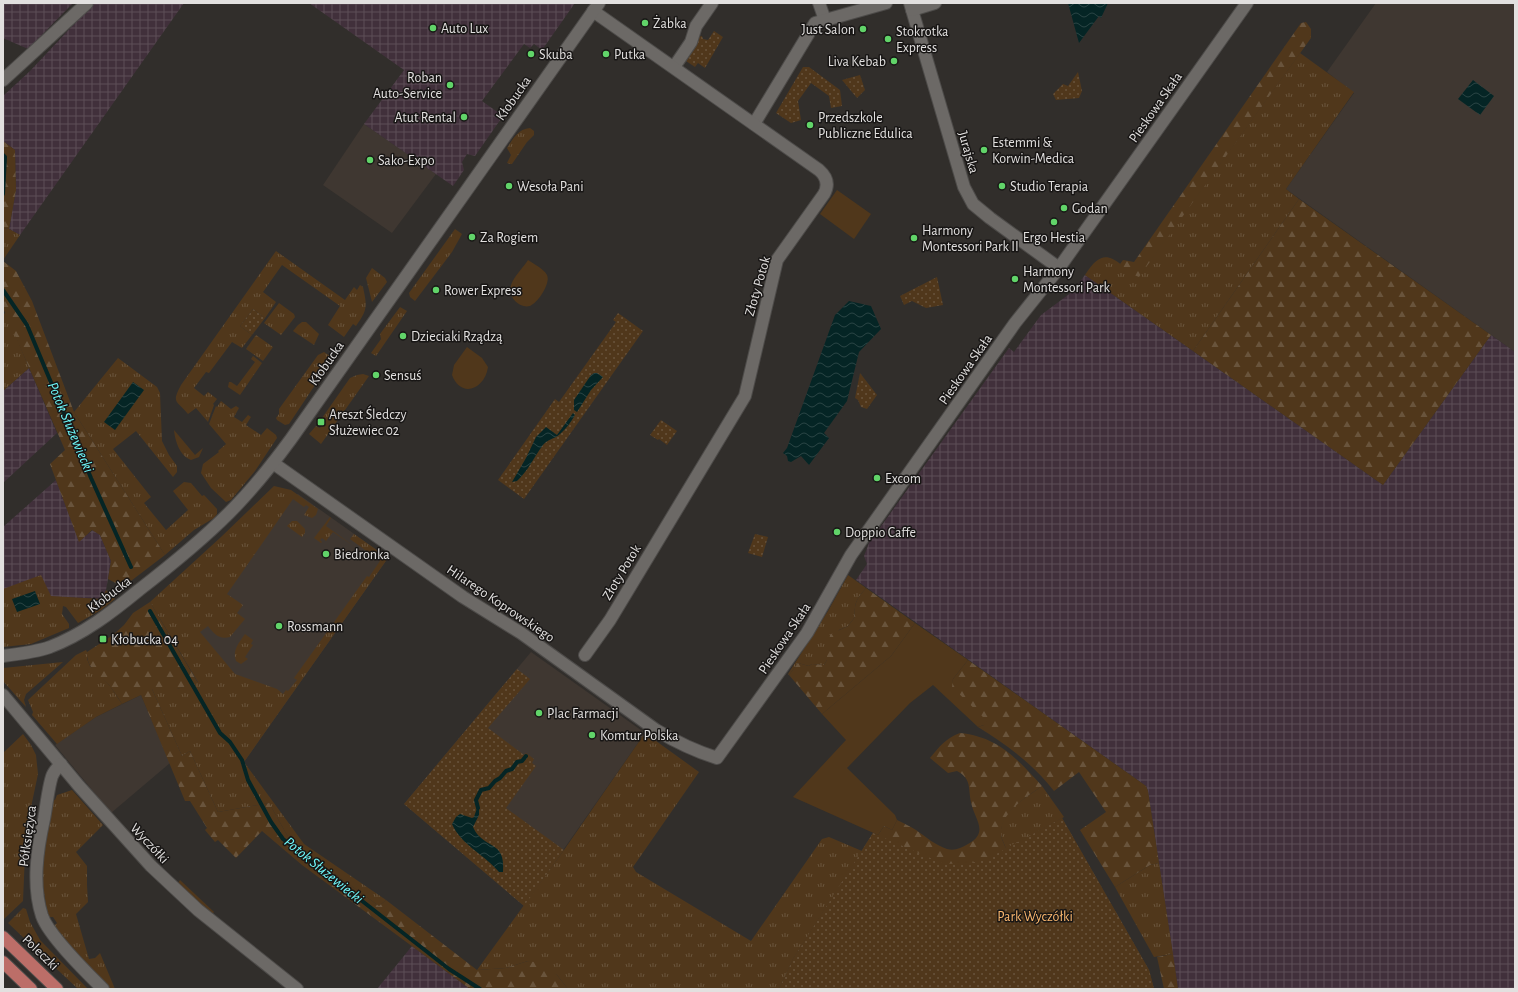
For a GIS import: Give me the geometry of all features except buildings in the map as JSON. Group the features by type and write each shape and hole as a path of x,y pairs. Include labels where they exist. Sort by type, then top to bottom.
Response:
{"main road":[{"name":"Poleczki","path":"3,937 57,989"},
{"path":"3,962 31,989"}],"street":[{"path":"3,80 87,3"},
{"path":"674,67 691,42 696,26 712,3"},
{"path":"819,3 825,20"},
{"path":"754,124 815,23 886,3"},
{"path":"911,6 935,3"},
{"name":"Pieskowa Skała","path":"717,758 807,633 851,555 1015,323 1059,268 1247,3"},
{"name":"Jurajska","path":"911,6 964,187 968,196 974,204 990,218 1059,268"},
{"name":"Złoty Potok","path":"585,656 610,620 745,396 778,260 826,191 827,182 823,173 674,67 596,7"},
{"name":"Kłobucka","path":"3,656 22,654 50,647 79,634 105,618 172,565 228,514 273,463 596,7"},
{"name":"Hilarego Koprowskiego","path":"273,463 463,597 521,633 656,730 678,743 698,752 717,758"},
{"name":"Wyczółki","path":"3,695 114,826 151,866 175,890 297,989"},
{"name":"Półksiężyca","path":"61,764 53,775 36,863 42,916 47,925 82,968 103,989"}],"shaded area":[{"path":"3,3 73,3 28,49 3,38"},
{"path":"94,3 184,3 20,235 9,229 16,190 15,150 3,141 3,96 30,71"},
{"path":"309,3 575,3 542,50 534,44 530,48 524,44 482,101 503,116 475,156 467,154 462,162 464,170 453,186 364,124 404,70"},
{"path":"1376,3 1515,3 1515,352 1286,189 1354,93 1327,72"},
{"path":"364,124 436,174 392,233 323,185"},
{"path":"1085,275 1383,485 1491,335 1515,352 1515,989 1178,989 1146,786 856,580 867,564 864,556 869,543 1009,348 1014,352 1041,315 1072,292"},
{"path":"29,368 57,433 3,483 3,391"},
{"path":"56,480 79,541 93,530 100,535 111,561 106,590 102,599 85,598 3,609 3,527"},
{"path":"298,494 388,558 244,762 178,648 286,496"},
{"path":"531,652 645,733 524,906 404,804"},
{"path":"141,695 170,763 111,813 55,745 96,717"},
{"path":"412,946 470,989 377,989"}],"green space":[{"path":"1306,22 1311,29 1311,38 1139,277 1134,275 1120,264 1123,260 1134,262 1301,23"},
{"path":"714,31 723,37 705,68 698,63 695,67 686,61 696,46 698,37 702,36 703,39 708,40"},
{"path":"1300,53 1354,92 1286,189 1299,199 1193,351 1085,275 1092,265 1099,259 1105,257 1116,261 1139,276"},
{"path":"803,67 809,67 840,90 842,106 831,108 829,96 811,83 798,101 801,120 791,123 776,113"},
{"path":"1078,72 1082,91 1079,98 1056,100 1053,94 1063,84 1068,86"},
{"path":"860,75 865,90 857,98 842,80"},
{"path":"530,128 534,131 534,135 527,142 512,164 507,163 511,155 507,148 511,141 519,132"},
{"path":"3,141 15,150 16,190 9,229 3,228"},
{"path":"837,190 871,214 854,239 820,214"},
{"path":"1299,199 1491,335 1383,485 1193,351"},
{"path":"3,228 9,229 20,235 3,260"},
{"path":"455,229 462,234 452,252 415,301 410,297 409,293"},
{"path":"276,251 345,300 354,287 357,290 360,285 363,287 366,307 363,315 356,326 353,324 344,337 328,325 340,306 282,265 263,292 276,302 265,318 253,309 240,326 252,335 242,348 232,342 209,373 206,372 194,388 204,396 208,392 217,399 213,404 214,405 208,422 196,408 188,414 178,404 176,399 181,385"},
{"path":"528,260 544,271 548,279 543,292 537,301 530,306 522,306 512,297 510,289 514,278"},
{"path":"3,261 16,271 32,301 74,412 165,555 123,587 108,579 111,561 100,535 92,530 79,542 50,464 65,450 3,308"},
{"path":"372,268 385,278 387,282 372,302 366,278"},
{"path":"937,277 943,305 926,308 912,301 904,305 900,296"},
{"path":"279,303 294,314 295,317 281,335 264,323"},
{"path":"400,307 407,311 376,356 371,353 381,339 380,334"},
{"path":"253,309 265,318 252,335 240,326"},
{"path":"6,312 29,368 3,391 3,315"},
{"path":"618,313 643,331 524,499 498,480 555,399 559,402 616,322 613,320"},
{"path":"302,322 306,322 319,334 314,345 293,331"},
{"path":"256,335 273,347 263,361 246,349"},
{"path":"467,347 482,358 488,367 486,375 478,386 467,389 461,387 452,375 454,365"},
{"path":"324,352 333,358 289,424 285,425 276,418 279,414 279,409 318,355"},
{"path":"253,356 262,363 240,395 228,387 229,382 237,386 255,362 251,359"},
{"path":"118,358 157,387 160,393 162,441 169,455 177,466 177,472 173,477 136,431 113,449 151,497 144,503 166,530 188,510 173,491 184,482 191,483 202,496 204,495 217,509 217,514 214,518 194,530 165,555 74,412"},
{"path":"860,373 877,395 867,409 861,407 858,400 855,398"},
{"path":"363,374 369,376 321,444 309,434 316,426 320,428 325,420 322,418 350,378"},
{"path":"221,401 231,409 236,406 239,408 234,417 242,422 248,415 251,417 246,425 261,435 267,428 276,435 277,438 255,471 231,500 226,502 211,488 201,473 203,464 219,452 218,451 226,444 209,424 216,406 217,407"},
{"path":"661,420 677,431 667,445 650,435"},
{"path":"174,430 195,455 203,448 199,457 191,460 181,452"},
{"path":"274,486 291,490 318,509 316,515 312,518 304,515 309,507 306,505 304,507 293,499 227,594 243,605 237,613 245,619 230,637 223,638 217,636 208,626 200,632 235,674 277,689 283,694 286,690 288,691 297,680 294,678 367,576 369,577 380,561 350,539 354,534 388,558 244,762 304,844 386,900 379,906 291,842 269,803 218,812 190,751 182,756 152,689 177,689 198,682 150,602"},
{"path":"330,517 331,518 326,526 355,547 333,532 326,541 322,538 320,540 322,542 321,543 314,538"},
{"path":"292,521 297,521 305,529 305,533 302,537 287,526"},
{"path":"755,534 768,537 762,557 748,553"},
{"path":"41,575 51,596 102,599 106,590 115,599 101,610 78,623 66,607 63,606 62,614 69,624 69,628 31,644 3,647 3,589"},
{"path":"848,575 866,588 857,601 855,617 848,626 839,630 827,654 827,660 824,665 812,664 809,666 798,663 789,675 788,674 828,611"},
{"path":"866,588 915,623 891,656 822,714 789,675 798,663 809,666 812,664 824,665 827,660 827,654 823,650 831,634 848,626 855,617 857,601"},
{"path":"150,602 198,683 177,689 152,689 182,756 190,751 218,812 269,803 291,842 379,906 386,900 477,970 506,968 528,961 541,963 557,975 568,989 470,989 302,865 262,831 236,858 218,840 215,842 205,830 207,828 190,801 185,801 141,695 122,704 109,685 91,667 87,658 87,652 113,635 124,625 133,613"},
{"path":"915,623 968,660 953,679 952,687 987,721 984,725 978,727 933,685 910,703 847,768 895,815 897,820 892,830 884,826 878,835 793,797 846,740 822,714 891,656"},
{"path":"245,634 253,640 251,644 253,645 245,657 248,659 241,664 236,661 235,653"},
{"path":"86,650 87,659 90,666 110,686 122,704 96,717 57,744 32,715 33,712 28,700 76,655"},
{"path":"968,660 1146,786 1159,863 1150,865 1115,887 1080,830 1106,812 1079,772 1054,791 1046,781 1019,755 978,727 984,725 951,687 953,679"},
{"path":"63,662 26,694 24,700 26,707 3,681 3,668"},
{"path":"517,669 530,679 488,728 524,755 526,753 534,759 532,763 536,766 506,808 564,850 524,906 404,804"},
{"path":"645,733 699,772 633,867 636,872 751,941 822,839 829,837 862,851 793,959 779,989 568,989 557,975 528,961 506,968 477,970 564,850"},
{"name":"Park Wyczółki","path":"960,733 974,735 996,744 1015,758 1042,786 1022,800 1005,819 1001,834 1006,848 1062,818 1149,970 1154,989 779,989 793,959 873,833 878,835 884,826 892,830 897,820 938,845 953,850 968,844 978,835 979,825 971,802 969,788 965,777 957,771 948,773 930,758 947,740"},
{"path":"23,734 36,755 38,774 26,831 23,901 4,919 3,753"},
{"path":"1042,786 1064,817 1006,849 1001,834 1004,819 1015,806"},
{"path":"72,790 103,825 76,852 87,866 88,902 76,914 89,959 95,958 100,953 115,989 108,989 80,960 54,926 57,923 53,917 49,917 47,911 40,868 52,799 55,800 57,795"},
{"name":"Park Wyczółki","path":"1062,818 1149,970 1154,989 779,989 793,959 873,833 944,864 971,863 987,859"},
{"path":"1159,863 1173,954 1154,957 1115,887 1150,865"},
{"path":"180,880 214,912 212,914 178,883"},
{"path":"23,908 26,909 30,922 40,940 88,989 78,989 8,923"},
{"path":"1173,954 1178,989 1164,989 1157,957"}],"water":[{"path":"1068,3 1108,3 1101,18 1099,16 1079,43"},
{"path":"1473,80 1494,96 1480,115 1458,99"},
{"path":"849,301 871,306 881,329 859,352 847,401 824,433 829,438 809,465 801,456 791,462 788,461 787,456 783,453 787,448 835,315"},
{"path":"597,373 603,377 591,390 577,412 574,410 574,400 591,375"},
{"path":"133,382 144,390 115,430 104,422"},
{"path":"573,413 575,415 566,428 559,435 545,443 521,477 517,481 512,482 536,437 546,427 557,435"},
{"path":"35,591 40,604 17,612 12,599"},
{"path":"477,808 479,808 479,815 473,827 482,839 497,849 501,854 503,872 499,872 467,844 456,832 452,824 456,817 460,814 472,818 474,817"}],"waterway":[{"name":"Potok Służewiecki","path":"3,155 5,157 3,194"},
{"name":"Potok Służewiecki","path":"3,290 27,325 91,478 131,567"},
{"name":"Potok Służewiecki","path":"150,611 220,733 230,742 242,760 248,780 271,822 283,839 449,969 480,989"},
{"path":"478,808 476,800 481,790 489,788 506,771 512,769 517,762 522,761 526,756"}],"place":[{"name":"Żabka","path":"645,23"},
{"name":"Auto Lux","path":"433,28"},
{"name":"Just Salon","path":"863,29"},
{"name":"Stokrotka Express","path":"888,39"},
{"name":"Skuba","path":"531,54"},
{"name":"Putka","path":"606,54"},
{"name":"Liva Kebab","path":"894,61"},
{"name":"Roban Auto-Service","path":"450,85"},
{"name":"Atut Rental","path":"464,117"},
{"name":"Przedszkole Publiczne Edulica","path":"810,125"},
{"name":"Estemmi & Korwin-Medica","path":"984,150"},
{"name":"Sako-Expo","path":"370,160"},
{"name":"Wesoła Pani","path":"509,186"},
{"name":"Studio Terapia","path":"1002,186"},
{"name":"Godan","path":"1064,208"},
{"name":"Ergo Hestia","path":"1054,222"},
{"name":"Za Rogiem","path":"472,237"},
{"name":"Harmony Montessori Park II","path":"914,238"},
{"name":"Harmony Montessori Park","path":"1015,279"},
{"name":"Rower Express","path":"436,290"},
{"name":"Dzieciaki Rządzą","path":"403,336"},
{"name":"Sensuś","path":"376,375"},
{"name":"Areszt Śledczy Służewiec 02","path":"321,422"},
{"name":"Excom","path":"877,478"},
{"name":"Doppio Caffe","path":"837,532"},
{"name":"Biedronka","path":"326,554"},
{"name":"Rossmann","path":"279,626"},
{"name":"Kłobucka 04","path":"103,639"},
{"name":"Plac Farmacji","path":"539,713"},
{"name":"Komtur Polska","path":"592,735"}]}
